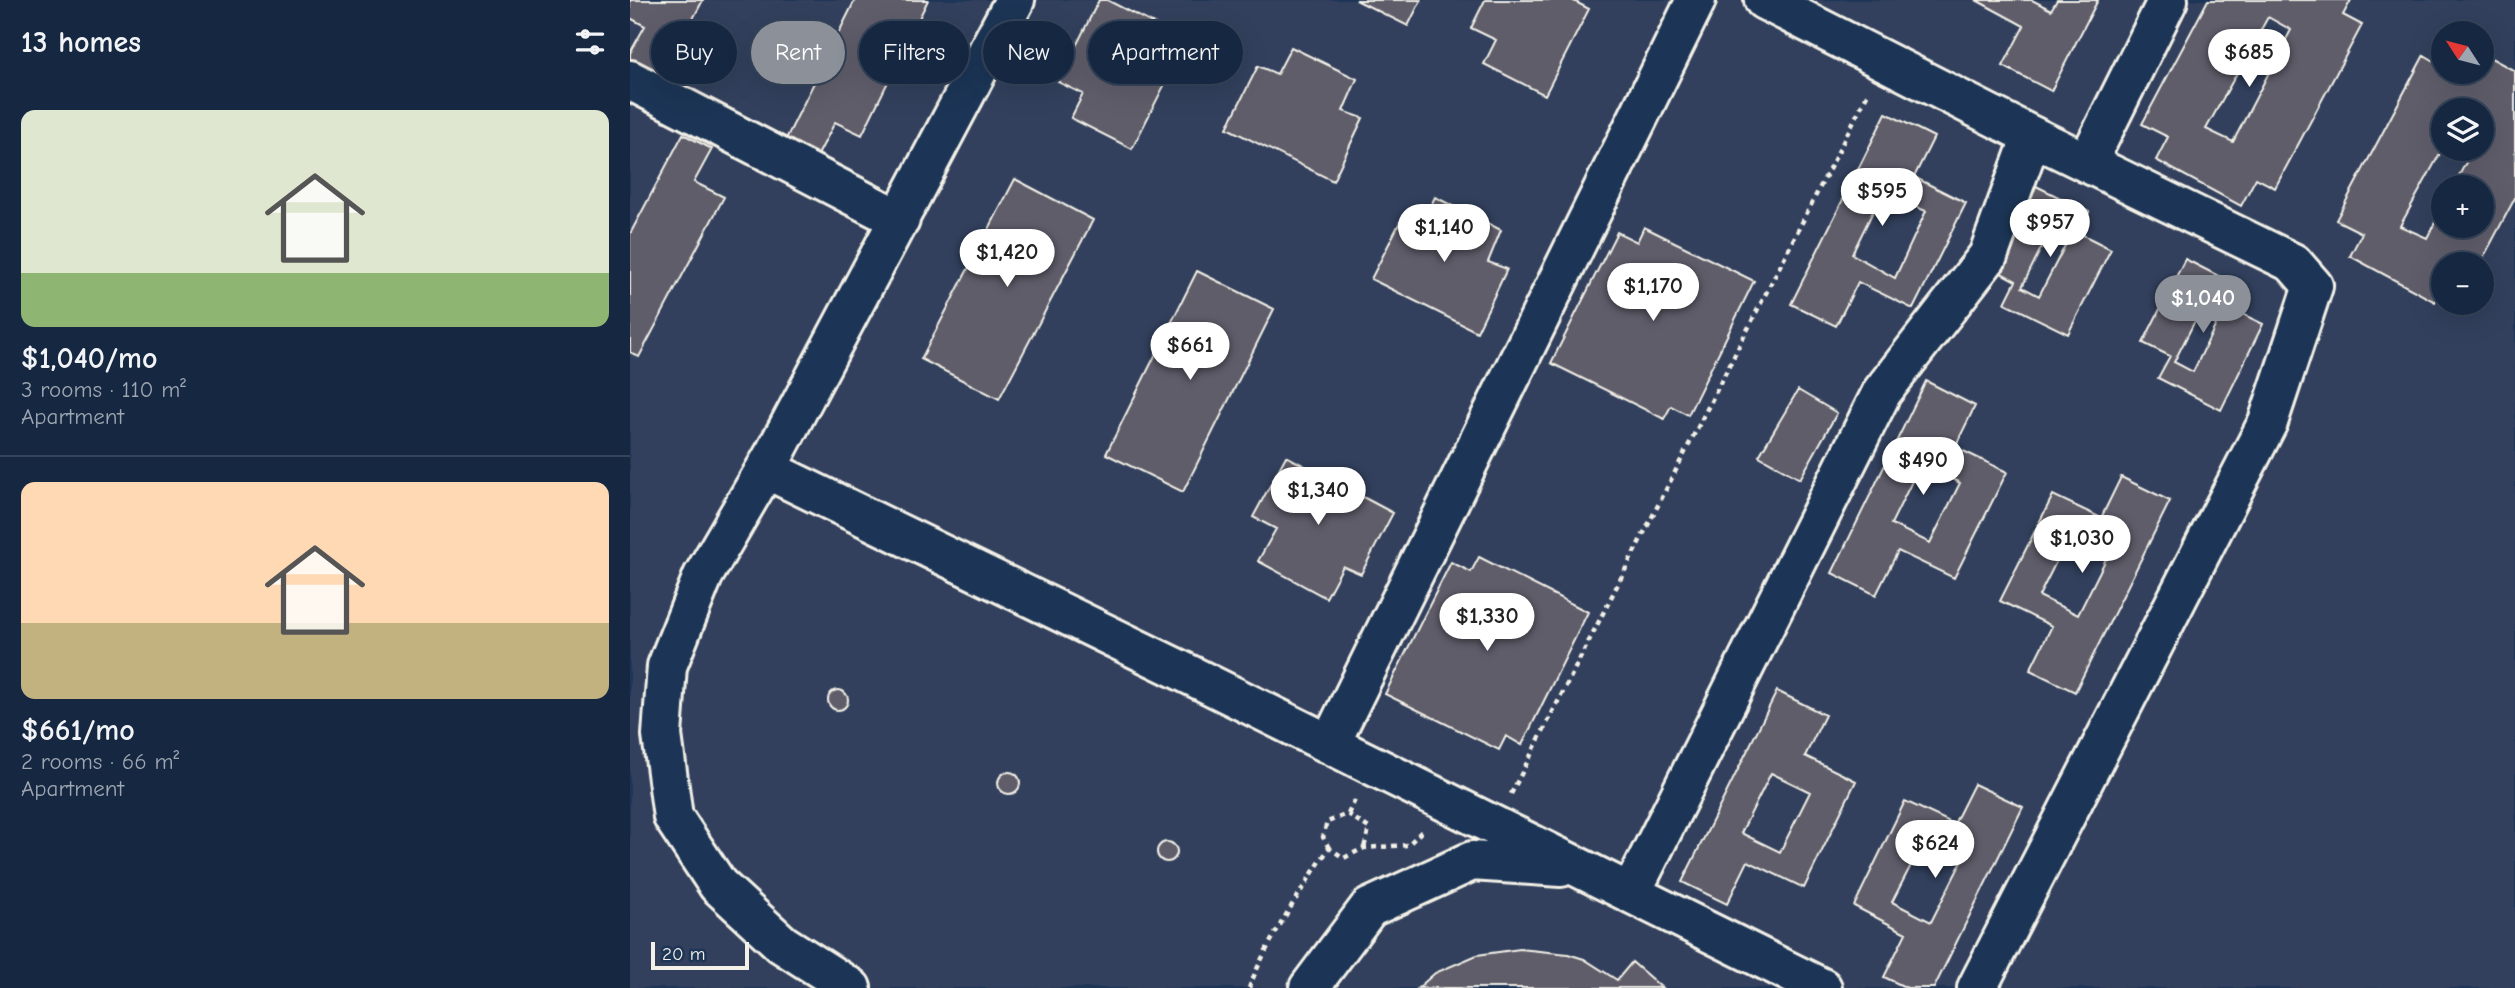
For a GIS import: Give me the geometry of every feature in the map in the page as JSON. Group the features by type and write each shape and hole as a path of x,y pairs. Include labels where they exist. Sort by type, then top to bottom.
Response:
{"street":[{"path":"851,988 782,944 718,885 673,817 662,734 667,666 703,576 766,470 1015,0"},
{"path":"1330,744 1696,0"},
{"path":"1764,0 2087,163 2293,263 2312,286 2268,422 1977,988"},
{"path":"2087,163 2168,0"},
{"path":"630,80 900,220"},
{"path":"1631,893 1882,392 1988,256 2032,135"},
{"path":"766,470 1330,744 1822,988"},
{"path":"1309,988 1369,908 1460,866 1472,861 1580,868"}],"path":[{"path":"1494,826 1885,61"},
{"path":"1364,848 1369,828 1348,814 1327,822 1323,837 1329,848 1344,858 1364,848 1408,845 1448,803"},
{"path":"1249,988 1255,972 1300,891 1329,848"}],"shaded area":[{"path":"630,0 2515,0 2515,988 630,988"}],"building":[{"path":"630,0 703,0 692,21 651,21 651,76 630,65 630,53 645,26 630,18"},
{"path":"855,0 928,0 918,21 859,21 859,84 887,84 862,135 835,122 817,157 785,141 813,84 845,84 845,21"},
{"path":"1099,0 1107,0 1148,21 1088,21"},
{"path":"1356,0 1421,0 1408,26"},
{"path":"1485,0 1572,0 1589,9 1545,95 1484,64 1496,40 1471,28"},
{"path":"1976,0 2032,0 2051,10 2057,0 2098,0 2051,91 2003,66 2024,26"},
{"path":"2208,0 2351,0 2343,15 2362,25 2275,188 2256,178 2241,206 2156,160 2168,137 2142,124","holes":["2268,17 2291,30 2233,142 2206,129"]},
{"path":"1088,22 1088,84 1165,84 1132,149 1071,118 1083,94 1062,84 1074,84 1074,50"},
{"path":"1291,47 1357,79 1343,111 1363,118 1333,181 1227,128 1258,66 1277,74"},
{"path":"2424,55 2431,59 2431,84 2494,84 2494,60 2515,71 2515,198 2494,238 2494,175 2459,175 2467,161 2494,161 2494,98 2431,98 2431,161 2436,161 2400,226 2427,238 2431,230 2431,238 2494,238 2486,252 2431,252 2431,300 2350,256 2362,233 2336,220"},
{"path":"1886,113 1934,137 1914,177 1966,203 1913,309 1858,282 1836,326 1791,304","holes":["1882,193 1926,211 1895,278 1852,254"]},
{"path":"683,134 712,149 694,182 724,197 639,357 630,352 630,234"},
{"path":"1015,179 1093,220 999,399 921,359"},
{"path":"2032,184 2089,212 2079,233 2111,249 2068,334 2005,303 2016,281 1990,267","holes":["2053,224 2072,232 2039,296 2022,287"]},
{"path":"1435,197 1501,230 1488,262 1507,269 1477,332 1371,279 1403,216 1421,225"},
{"path":"1644,227 1754,281 1688,415 1671,406 1664,419 1551,363 1617,232 1637,242"},
{"path":"2185,259 2242,288 2232,309 2263,324 2221,410 2158,378 2170,356 2143,343","holes":["2206,299 2224,308 2193,372 2174,362"]},
{"path":"1197,271 1274,309 1183,492 1106,454"},
{"path":"1926,381 1975,406 1955,447 2007,472 1954,578 1898,551 1876,595 1832,573","holes":["1921,463 1960,483 1930,543 1891,524"]},
{"path":"1798,390 1837,413 1800,479 1759,456"},
{"path":"1286,456 1393,513 1361,574 1343,566 1326,598 1258,561 1276,529 1253,517"},
{"path":"2121,477 2170,501 2075,692 2030,670 2052,626 2000,601 2053,495 2101,518","holes":["2069,536 2108,555 2078,615 2039,596"]},
{"path":"1479,557 1588,612 1522,745 1506,736 1499,750 1385,694 1451,562 1471,572"},
{"path":"834,690 842,690 848,700 842,710 834,710 828,704 828,696"},
{"path":"1777,691 1825,715 1805,756 1856,781 1804,888 1748,861 1727,904 1682,882","holes":["1771,773 1810,792 1780,852 1741,833"]},
{"path":"1009,772 1017,775 1020,783 1017,791 1009,794 1001,791 998,783 1001,775"},
{"path":"1974,784 2023,807 1934,988 1907,988 1884,977 1906,933 1854,906 1905,801 1954,824","holes":["1923,842 1962,861 1931,922 1892,902"]},
{"path":"1167,842 1174,845 1177,852 1174,859 1167,862 1160,859 1157,852 1160,845"},
{"path":"1520,949 1568,954 1584,959 1617,980 1632,962 1662,988 1418,988 1435,973 1477,955"}]}
